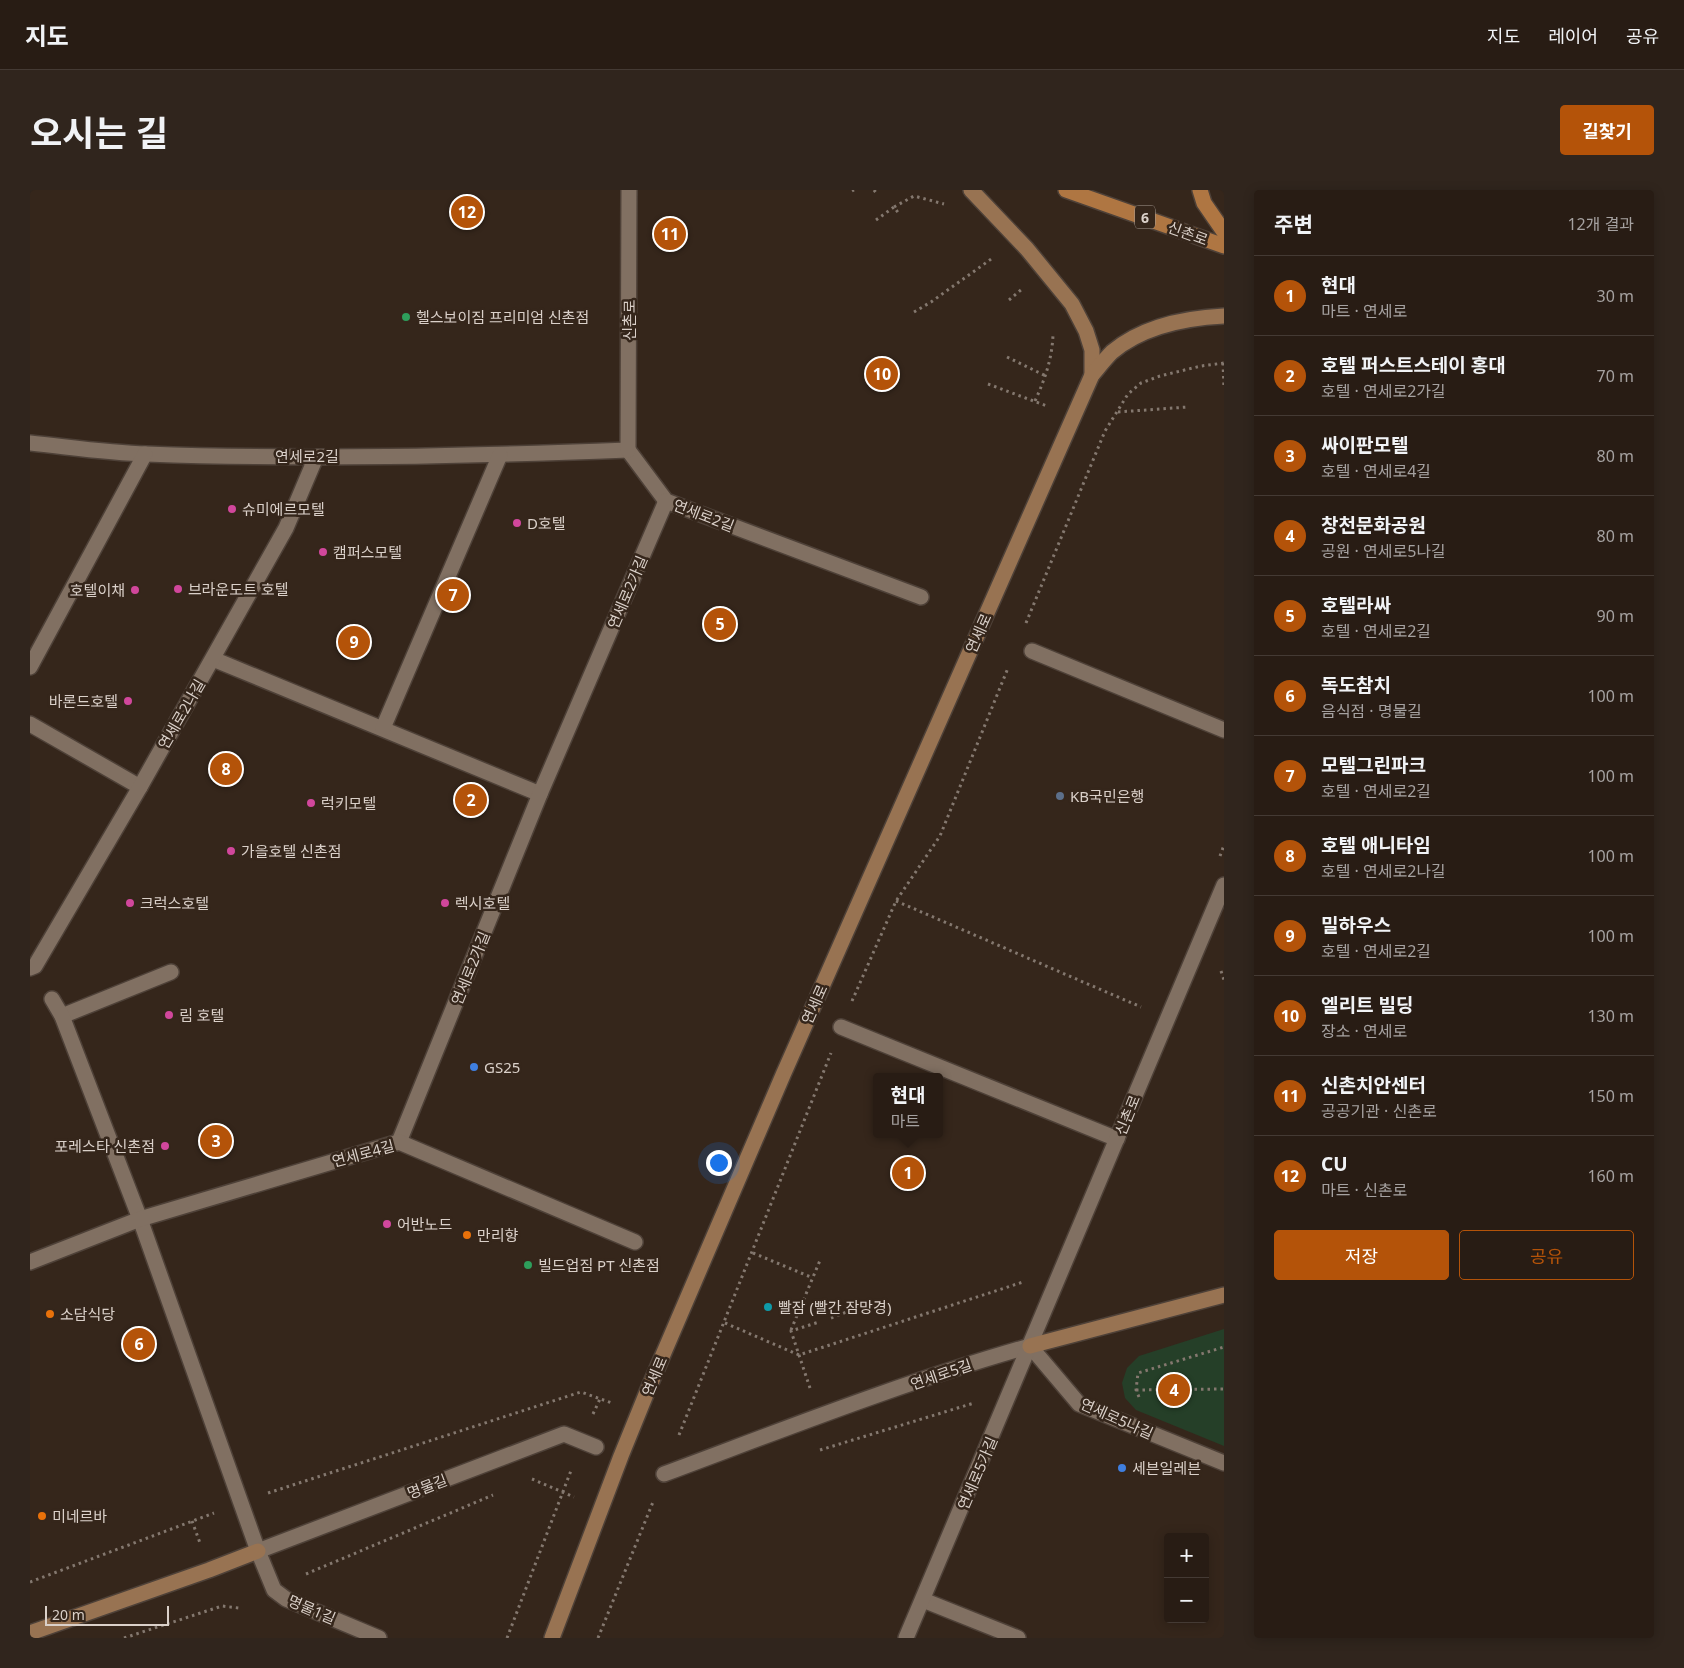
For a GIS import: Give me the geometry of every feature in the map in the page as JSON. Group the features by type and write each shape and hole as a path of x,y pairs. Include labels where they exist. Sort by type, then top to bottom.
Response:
{"main road":[{"name":"신촌로","path":"1066,190 1224,246"},
{"path":"1200,190 1204,203 1224,232"}],"street":[{"name":"신촌로","path":"628,450 629,190"},
{"path":"970,190 1027,249 1072,304 1086,331 1092,350 1092,375"},
{"path":"1092,375 1112,352 1137,336 1165,324 1202,317 1224,316"},
{"name":"연세로","path":"552,1638 621,1456 752,1148 1092,375"},
{"name":"연세로2길","path":"30,443 145,454 316,457 628,450 666,500 921,597"},
{"path":"30,667 145,454"},
{"path":"383,728 500,454"},
{"name":"연세로2나길","path":"32,965 140,788 213,659 286,528 316,457"},
{"name":"연세로2가길","path":"399,1142 540,794 666,500"},
{"path":"1032,651 1224,730"},
{"path":"213,659 540,794"},
{"path":"30,724 140,788"},
{"name":"신촌로","path":"1030,1346 1224,885"},
{"path":"62,1016 171,972"},
{"path":"52,999 62,1016 140,1219 258,1551"},
{"path":"841,1028 1117,1139"},
{"name":"연세로4길","path":"30,1262 140,1219 399,1142 635,1242"},
{"name":"연세로5길","path":"664,1474 819,1416 995,1356 1224,1295"},
{"name":"연세로5나길","path":"1030,1346 1079,1404 1224,1463"},
{"name":"연세로5가길","path":"906,1638 1030,1346"},
{"name":"명물길","path":"30,1633 48,1633 564,1434 596,1447"},
{"name":"명물1길","path":"258,1551 274,1590 286,1599 349,1632"},
{"path":"923,1600 1018,1638"},
{"path":"349,1632 378,1638"}],"path":[{"path":"874,190 877,194"},
{"path":"876,220 914,196 946,204"},
{"path":"894,207 900,215"},
{"path":"914,312 932,302 999,254"},
{"path":"1009,300 1028,285"},
{"path":"1035,401 1046,376 1052,352 1052,328"},
{"path":"1007,357 1046,376"},
{"path":"1024,627 1105,431 1128,394 1141,383 1160,376 1201,366 1224,363 1224,390"},
{"path":"988,384 1050,407"},
{"path":"1118,412 1188,407"},
{"path":"598,1638 753,1253 841,1028 896,901 940,836 1010,665"},
{"path":"896,901 1129,1003 1167,1017"},
{"path":"753,1253 814,1278"},
{"path":"819,1416 791,1331 821,1258"},
{"path":"725,1323 799,1355 1028,1280"},
{"path":"831,1318 878,1300"},
{"path":"791,1331 819,1322"},
{"path":"1138,1373 1224,1347"},
{"path":"1136,1390 1224,1389"},
{"path":"268,1493 581,1392 614,1404"},
{"path":"531,1479 577,1498"},
{"path":"507,1638 563,1492"},
{"path":"300,1576 496,1494"},
{"path":"30,1582 217,1511"},
{"path":"192,1521 200,1544"},
{"path":"124,1638 222,1606 239,1608"}],"green space":[{"path":"1224,1329 1224,1446 1136,1410 1125,1398 1122,1383 1127,1368 1139,1356"}],"place":[{"name":"CU","path":"467,212"},
{"name":"신촌치안센터","path":"670,234"},
{"name":"헬스보이짐 프리미엄 신촌점","path":"406,317"},
{"name":"엘리트 빌딩","path":"882,374"},
{"name":"슈미에르모텔","path":"232,509"},
{"name":"D호텔","path":"517,523"},
{"name":"캠퍼스모텔","path":"323,552"},
{"name":"브라운도트 호텔","path":"178,589"},
{"name":"호텔이채","path":"135,590"},
{"name":"모텔그린파크","path":"453,595"},
{"name":"호텔라싸","path":"720,624"},
{"name":"밀하우스","path":"354,642"},
{"name":"바론드호텔","path":"128,701"},
{"name":"호텔 애니타임","path":"226,769"},
{"name":"KB국민은행","path":"1060,796"},
{"name":"호텔 퍼스트스테이 홍대","path":"471,800"},
{"name":"럭키모텔","path":"311,803"},
{"name":"가을호텔 신촌점","path":"231,851"},
{"name":"크럭스호텔","path":"130,903"},
{"name":"렉시호텔","path":"445,903"},
{"name":"림 호텔","path":"169,1015"},
{"name":"GS25","path":"474,1067"},
{"name":"싸이판모텔","path":"216,1141"},
{"name":"포레스타 신촌점","path":"165,1146"},
{"name":"현대","path":"908,1173"},
{"name":"어반노드","path":"387,1224"},
{"name":"만리향","path":"467,1235"},
{"name":"빌드업짐 PT 신촌점","path":"528,1265"},
{"name":"빨잠 (빨간 잠망경)","path":"768,1307"},
{"name":"소담식당","path":"50,1314"},
{"name":"독도참치","path":"139,1344"},
{"name":"창천문화공원","path":"1174,1390"},
{"name":"세븐일레븐","path":"1122,1468"},
{"name":"미네르바","path":"42,1516"}]}
